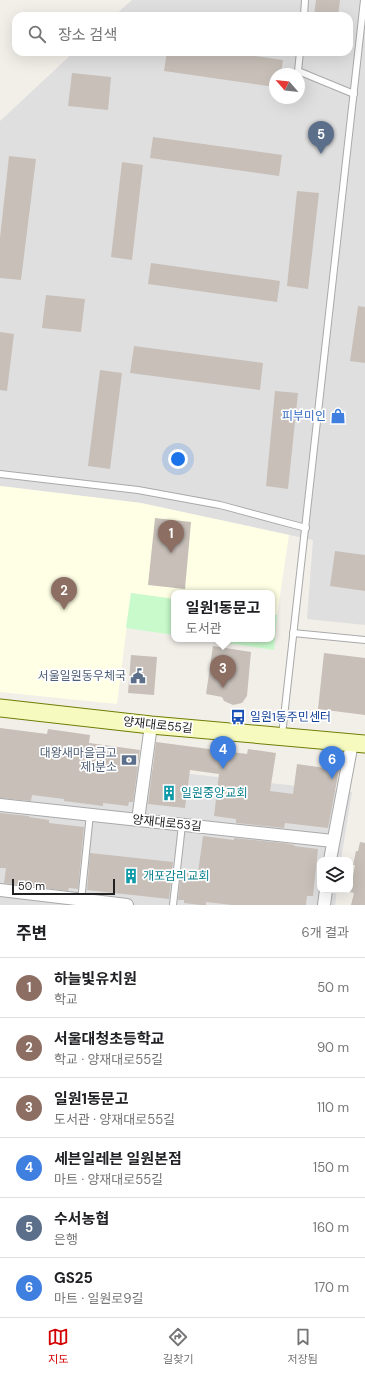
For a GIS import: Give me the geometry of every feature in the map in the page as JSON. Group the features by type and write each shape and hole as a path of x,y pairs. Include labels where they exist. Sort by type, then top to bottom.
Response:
{"street":[{"name":"양재대로55길","path":"0,708 151,725 358,743"},
{"path":"138,820 151,725"},
{"path":"330,857 333,841 358,743"},
{"name":"양재대로53길","path":"0,805 333,841"},
{"path":"0,890 81,902 127,905"},
{"path":"324,905 326,893"}],"lane":[{"path":"304,12 305,0"},
{"path":"282,737 364,0"},
{"path":"300,56 298,71 354,94"},
{"path":"0,474 145,492 220,505 306,528"},
{"path":"293,632 365,640"},
{"path":"81,902 90,814"},
{"path":"173,905 182,824"}],"shaded area":[{"path":"132,0 365,0 365,625 307,619 313,540 141,503 0,486 0,121 70,56 353,56 353,12 118,12"},
{"path":"0,486 141,503 289,535 277,615 275,615 275,590 171,590 171,599 131,593 117,704 0,692"},
{"path":"0,753 352,792 341,857 317,857 317,893 337,893 335,905 0,905"}],"green space":[{"path":"131,593 171,599 171,635 126,628"},
{"path":"275,615 277,615 275,638"},
{"path":"219,642 275,642 274,650"}],"building":[{"path":"316,0 340,0 338,12 314,12"},
{"path":"166,56 256,56 283,60 282,68 269,68 269,86 164,71"},
{"path":"72,73 111,77 108,110 68,106"},
{"path":"153,137 282,155 279,176 150,158"},
{"path":"9,156 36,159 21,280 0,278 0,238"},
{"path":"122,162 143,165 132,260 111,257"},
{"path":"297,191 319,193 308,289 287,286"},
{"path":"151,263 280,281 277,302 148,284"},
{"path":"46,295 85,299 81,332 42,328"},
{"path":"358,306 365,307 365,363 350,361"},
{"path":"0,332 14,334 7,391 0,390"},
{"path":"134,346 263,363 260,390 130,373"},
{"path":"100,370 122,373 110,469 88,466"},
{"path":"275,391 298,393 288,489 266,486"},
{"path":"155,518 191,522 185,589 148,585"},
{"path":"335,551 365,555 365,591 330,586"},
{"path":"213,646 251,652 247,696 242,703 233,705 224,701 222,697 206,694"},
{"path":"324,653 365,658 365,715 318,709"},
{"path":"131,655 157,657 154,695 128,693"},
{"path":"0,728 47,734 48,729 90,735 89,743 140,750 133,802 129,802 128,806 103,803 103,806 32,795 31,801 0,798"},
{"path":"156,742 247,754 248,749 276,753 270,791 293,794 297,764 339,770 328,828 285,823 284,828 236,823 236,819 214,816 219,774 190,770 185,808 148,804"},
{"path":"0,813 49,820 49,823 84,827 78,889 69,888 68,891 4,883 6,868 0,868"},
{"path":"203,836 234,840 234,838 283,843 318,849 313,896 307,896 306,905 232,905 206,902 206,905 200,905 184,903 184,900 178,900 181,871 198,873"},
{"path":"360,842 365,843 365,905 351,905 354,893 353,876 355,865 353,865 356,851 358,851"},
{"name":"개포감리교회","path":"90,853 173,862 169,899 87,890"}],"place":[{"name":"수서농협","path":"321,154"},
{"name":"피부미인","path":"338,416"},
{"name":"하늘빛유치원","path":"171,553"},
{"name":"서울대청초등학교","path":"64,610"},
{"name":"서울일원동우체국","path":"138,676"},
{"name":"일원1동문고","path":"223,688"},
{"name":"일원1동주민센터","path":"238,717"},
{"name":"대왕새마을금고 제1분소","path":"129,760"},
{"name":"세븐일레븐 일원본점","path":"223,769"},
{"name":"GS25","path":"332,779"},
{"name":"일원중앙교회","path":"169,793"},
{"name":"개포감리교회","path":"131,876"}]}
